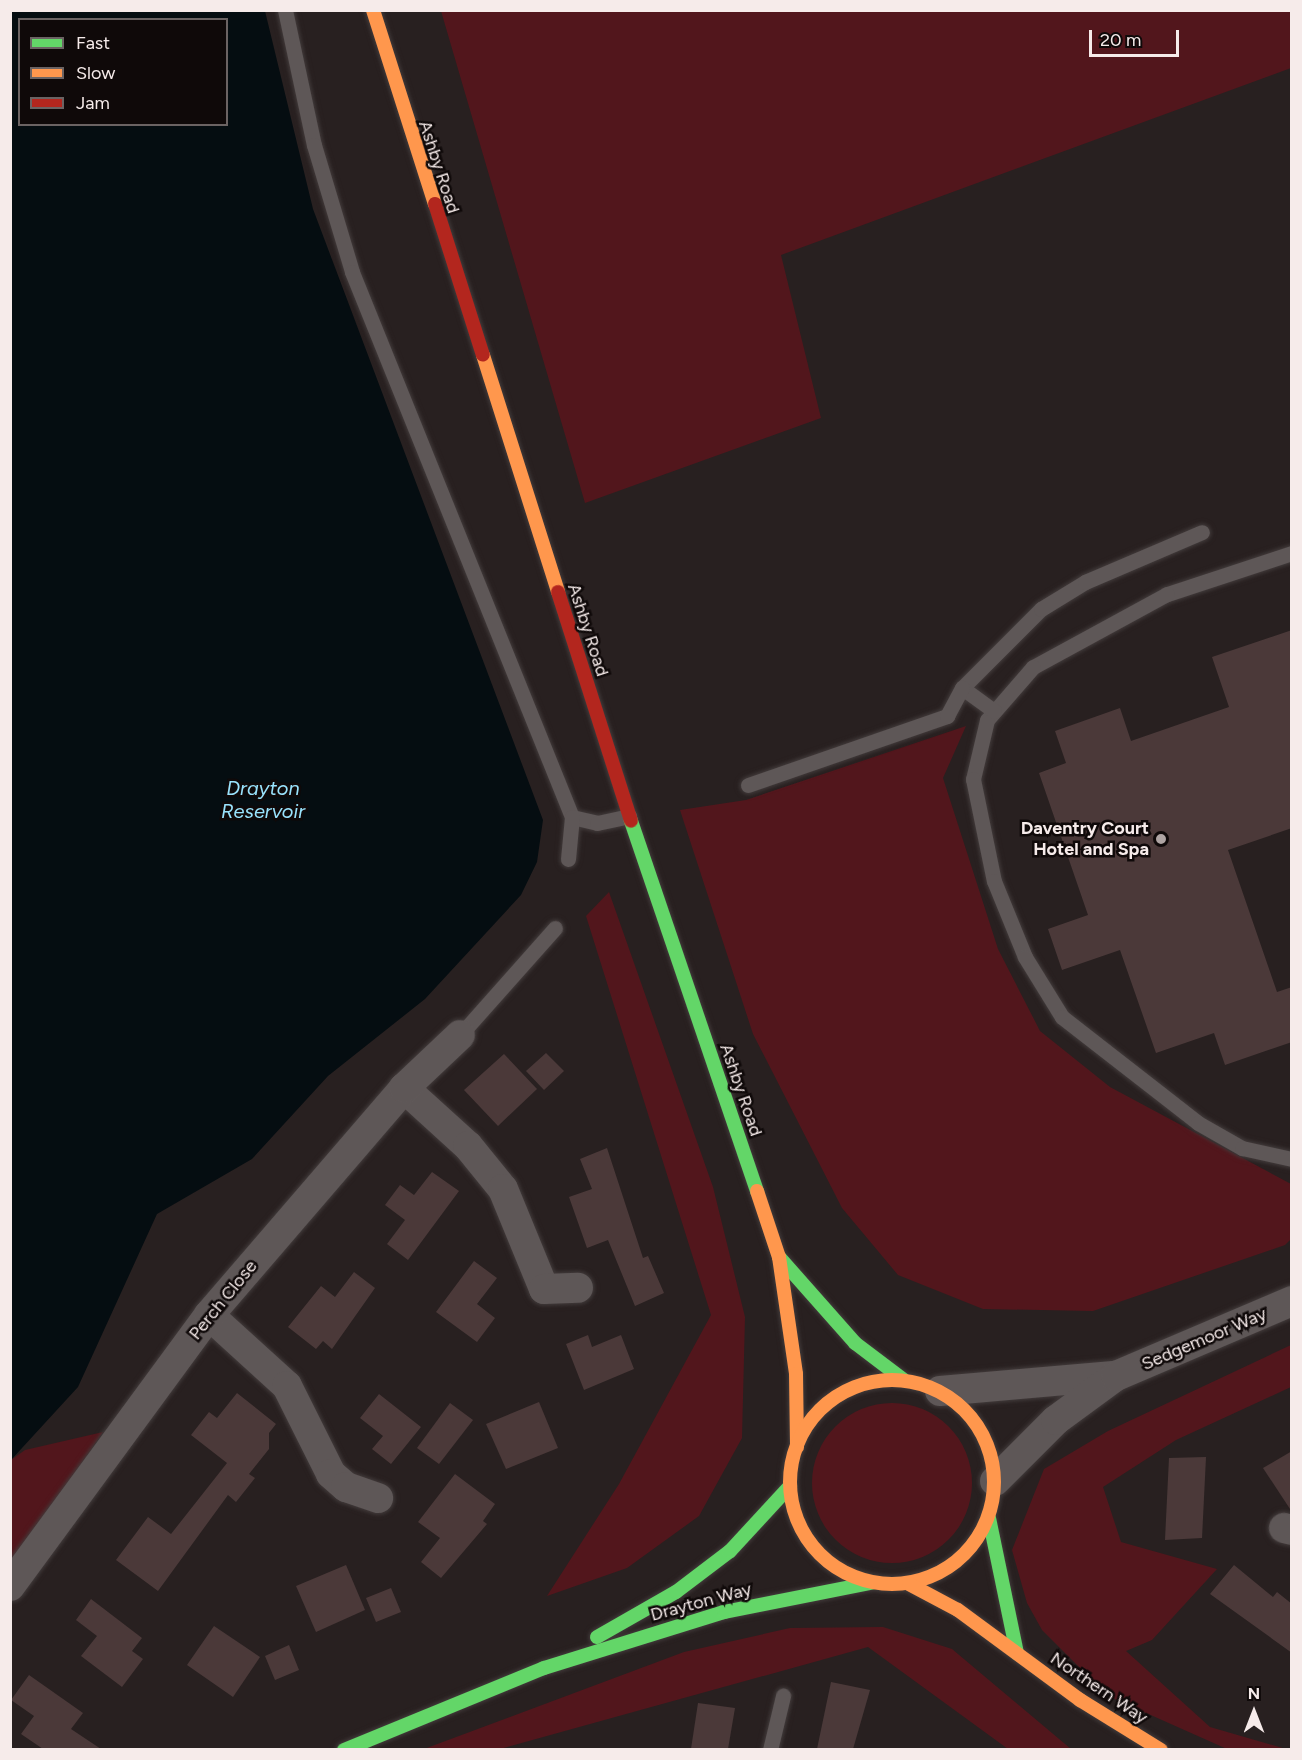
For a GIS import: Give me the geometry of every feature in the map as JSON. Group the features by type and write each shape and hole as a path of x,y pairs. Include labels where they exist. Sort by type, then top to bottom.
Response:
{"main road":[{"name":"Ashby Road","path":"373,10 629,816 779,1257 796,1374 797,1446"},
{"name":"Ashby Road","path":"779,1257 855,1342 904,1380"},
{"path":"989,1518 971,1548 943,1572 909,1584 871,1583 839,1570 814,1548 796,1519 790,1486 797,1446 821,1409 848,1390 904,1380 940,1391 969,1414 988,1445 995,1481 989,1518 1017,1653"},
{"name":"Drayton Way","path":"544,1668 712,1565 790,1486"},
{"name":"Drayton Way","path":"344,1749 544,1668 724,1612 871,1583"},
{"name":"Northern Way","path":"909,1584 958,1610 1118,1726 1161,1749"}],"street":[{"name":"Perch Close","path":"10,1586 208,1315 404,1088 460,1035"},
{"path":"404,1088 468,1146 503,1189 544,1289 578,1288"},
{"name":"Sedgemoor Way","path":"995,1481 1056,1420 1116,1376 1292,1301"},
{"path":"208,1315 287,1386 331,1474 346,1487 378,1498"},
{"name":"Sedgemoor Way","path":"940,1391 1116,1376"}],"lane":[{"path":"285,10 314,145 352,272 572,817 568,859"},
{"path":"748,785 947,716 962,688 1041,609 1064,595 1202,532"},
{"path":"1292,553 1167,594 1033,667 994,711 978,750 975,807 994,881 1025,957 1062,1017 1198,1123 1242,1148 1292,1159"},
{"path":"962,688 994,711"},
{"path":"572,817 597,823 629,816"},
{"path":"460,1035 555,928"},
{"path":"770,1749 783,1696"}],"shaded area":[{"path":"441,11 1291,11 1291,68 781,255 821,418 585,503"},
{"path":"966,726 943,778 998,949 1040,1031 1110,1087 1291,1184 1291,1239 1285,1245 1093,1311 983,1309 898,1275 842,1208 753,1034 680,810 746,800"},
{"path":"609,892 713,1187 745,1317 742,1438 699,1516 627,1568 547,1596 619,1484 711,1315 586,916"},
{"path":"1291,1345 1291,1387 1176,1440 1103,1487 1121,1542 1217,1569 1152,1640 1126,1651 1210,1727 1286,1749 1227,1749 1108,1696 1042,1630 1027,1603 1012,1550 1044,1469 1108,1431"},
{"path":"892,1403 908,1404 923,1409 937,1416 949,1426 959,1438 966,1452 971,1467 971,1499 966,1514 959,1528 949,1540 937,1550 923,1557 908,1562 892,1563 876,1562 861,1557 847,1550 835,1540 825,1528 818,1514 813,1499 812,1483 813,1467 818,1452 825,1438 835,1426 847,1416 861,1409 876,1404"},
{"path":"103,1432 11,1567 11,1460 25,1450"},
{"path":"883,1627 952,1649 1071,1749 1008,1749 868,1647 500,1749 424,1749 684,1652 790,1628"}],"water":[{"name":"Drayton Reservoir","path":"11,10 265,11 313,209 543,820 537,862 521,895 425,999 328,1076 252,1159 157,1214 78,1387 11,1460"}],"building":[{"name":"Daventry Court Hotel and Spa","path":"1292,630 1292,828 1228,850 1277,992 1292,987 1292,1042 1225,1065 1214,1033 1156,1053 1120,950 1062,970 1048,929 1088,915 1039,773 1066,763 1055,731 1120,708 1131,741 1229,707 1212,657"},
{"path":"546,1053 564,1071 544,1090 526,1071"},
{"path":"504,1054 537,1089 498,1126 464,1090"},
{"path":"607,1148 643,1258 648,1256 664,1293 635,1306 608,1240 587,1248 569,1197 592,1189 580,1159"},
{"path":"432,1172 459,1191 408,1260 387,1244 405,1220 385,1205 400,1185 414,1195"},
{"path":"474,1261 497,1278 477,1304 495,1318 477,1342 436,1312"},
{"path":"354,1272 375,1288 332,1349 323,1341 316,1349 288,1327 321,1286 335,1297"},
{"path":"588,1335 592,1347 621,1335 634,1369 584,1390 566,1344"},
{"path":"237,1393 276,1424 269,1433 269,1449 249,1474 255,1478 236,1502 228,1495 158,1591 116,1560 148,1517 171,1534 227,1463 191,1435 209,1412 217,1418"},
{"path":"379,1394 421,1427 391,1464 372,1449 383,1436 360,1418"},
{"path":"539,1402 558,1448 506,1469 486,1424"},
{"path":"450,1403 473,1420 439,1464 417,1448"},
{"path":"1292,1451 1292,1512 1263,1468"},
{"path":"1206,1457 1202,1538 1165,1540 1169,1458"},
{"path":"455,1474 495,1504 483,1521 487,1524 441,1578 421,1562 440,1538 418,1522"},
{"path":"346,1565 365,1610 316,1632 296,1586"},
{"path":"1234,1565 1273,1597 1277,1592 1292,1604 1292,1653 1210,1594"},
{"path":"391,1588 401,1612 376,1622 366,1598"},
{"path":"91,1599 142,1638 132,1651 143,1659 122,1687 81,1656 97,1636 76,1620"},
{"path":"214,1626 260,1657 233,1697 187,1665"},
{"path":"289,1645 299,1670 275,1680 265,1656"},
{"path":"29,1675 83,1713 71,1729 101,1749 43,1749 21,1734 34,1716 11,1700"},
{"path":"831,1682 870,1690 853,1749 817,1749"},
{"path":"698,1703 735,1708 728,1749 691,1749"}],"traffic: fast":[{"path":"631,821 757,1191"},
{"path":"779,1257 855,1343 904,1380"},
{"path":"597,1637 676,1592 730,1551 790,1486"},
{"path":"989,1518 1017,1653"},
{"path":"344,1750 544,1668 724,1612 871,1583"}],"traffic: slow":[{"path":"373,10 435,204"},
{"path":"483,355 558,592"},
{"path":"757,1191 779,1257 796,1374 797,1447"},
{"path":"892,1380 912,1382 940,1392 957,1403 971,1417 986,1443 992,1462 994,1482 992,1502 982,1530 971,1547 957,1561 931,1576 912,1582 892,1584 872,1582 844,1572 827,1561 813,1547 798,1521 792,1502 790,1482 792,1462 802,1434 813,1417 827,1403 853,1388 872,1382 892,1380"},
{"path":"909,1584 958,1610 1080,1700 1161,1750"}],"traffic: jam":[{"path":"435,204 483,355"},
{"path":"558,592 631,821"}],"place":[{"name":"Daventry Court Hotel and Spa","path":"1161,839"}]}
